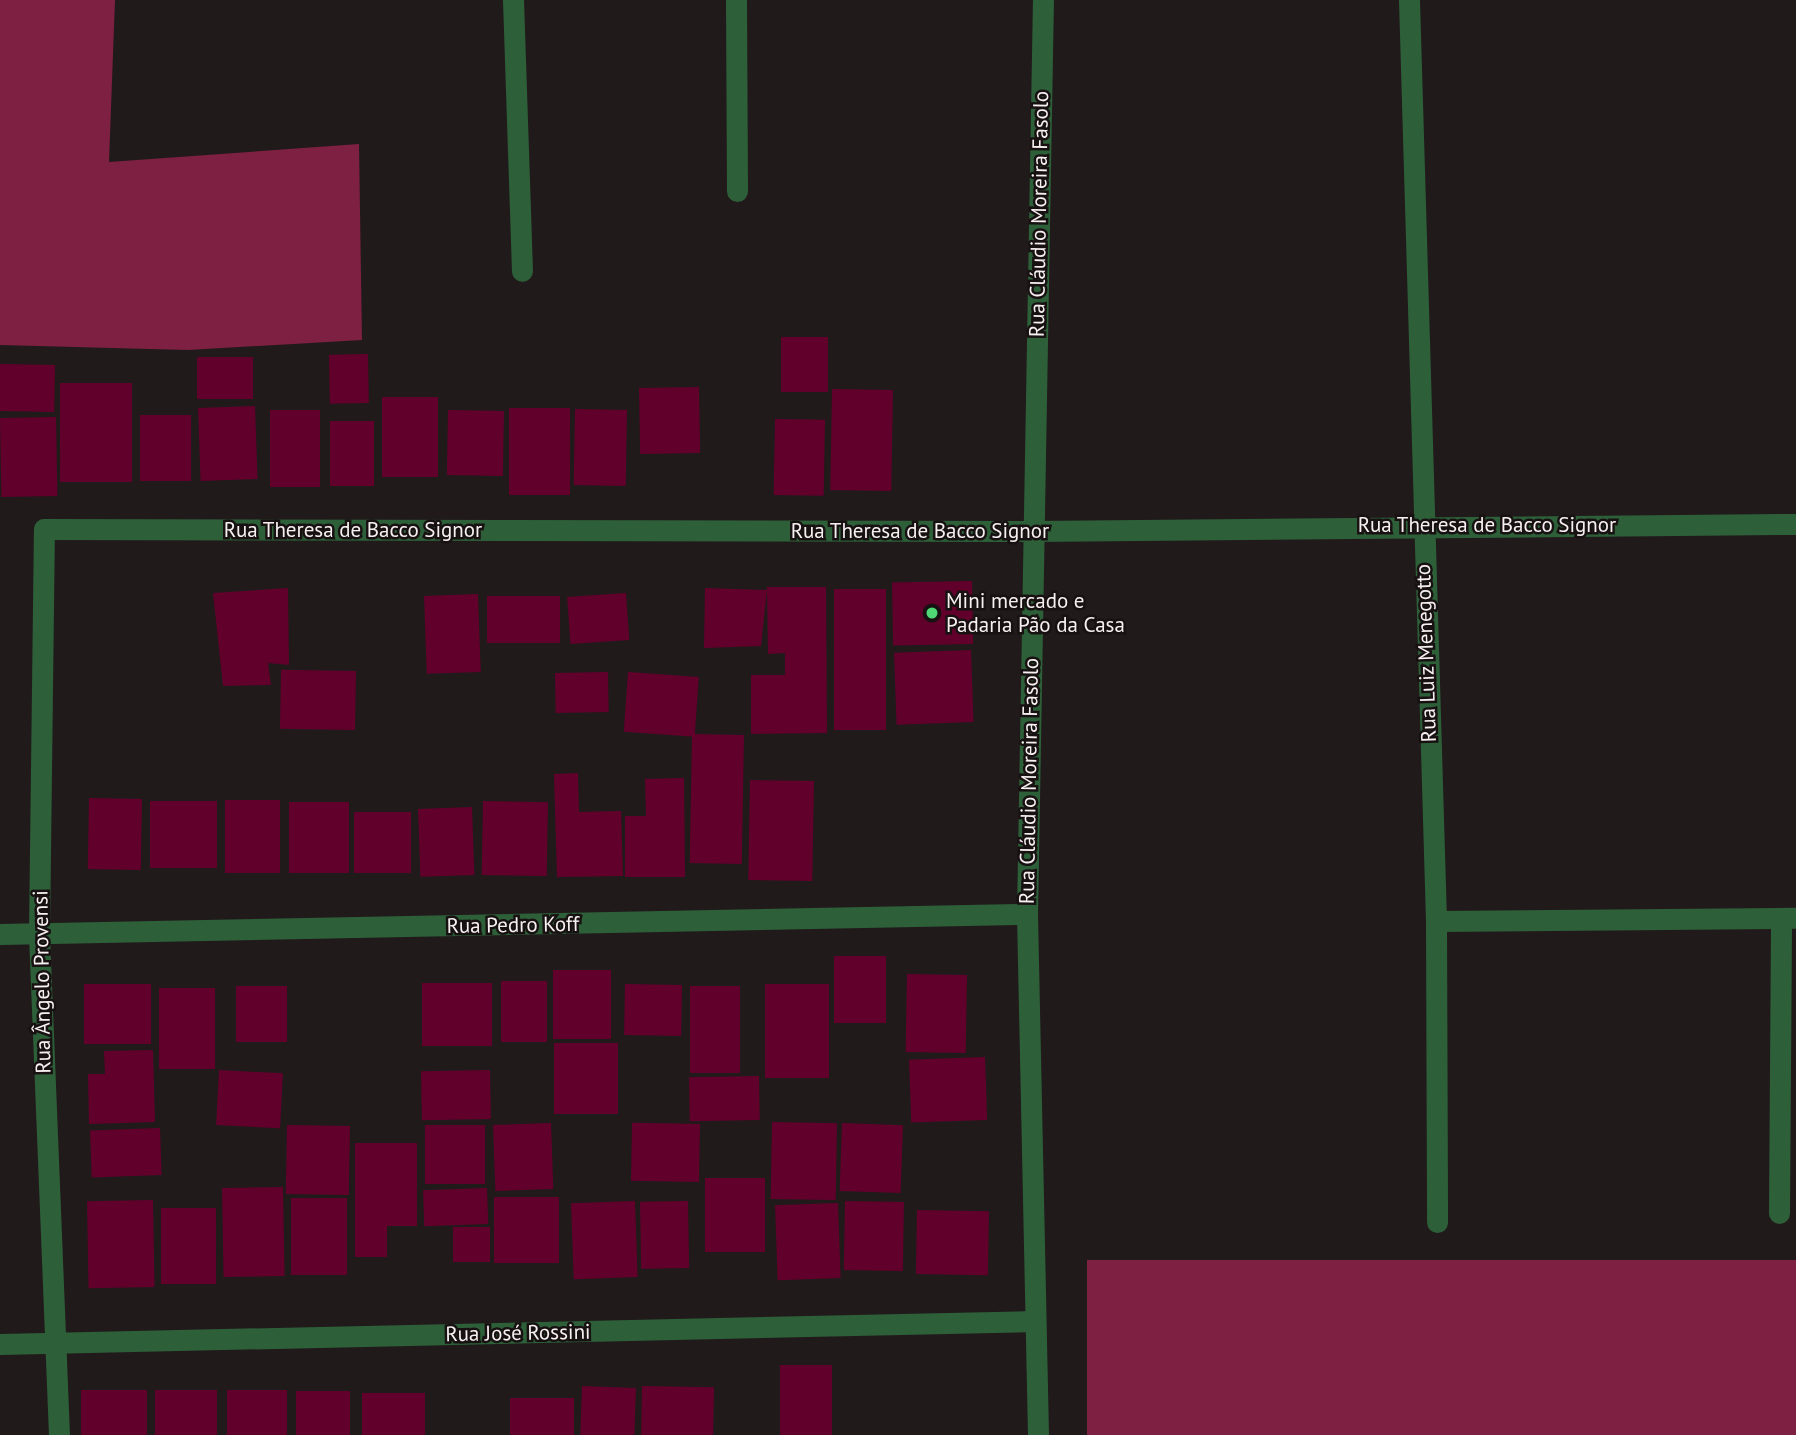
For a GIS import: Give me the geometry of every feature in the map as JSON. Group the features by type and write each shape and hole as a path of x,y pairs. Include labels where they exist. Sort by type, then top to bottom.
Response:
{"street":[{"path":"513,0 522,271"},
{"path":"736,0 737,191"},
{"name":"Rua Cláudio Moreira Fasolo","path":"1038,1435 1027,914 1043,0"},
{"name":"Rua Luiz Menegotto","path":"1409,0 1422,525 1436,921 1437,1222"},
{"name":"Rua Theresa de Bacco Signor","path":"44,529 1033,531 1422,525 1796,524"},
{"name":"Rua Ângelo Provensi","path":"44,529 39,934 53,1343 59,1435"},
{"name":"Rua Pedro Koff","path":"0,934 1027,914"},
{"path":"1436,921 1789,918 1779,1213"},
{"name":"Rua José Rossini","path":"0,1344 1035,1321"}],"shaded area":[{"path":"0,0 115,0 109,162 359,144 362,340 188,350 0,345"},
{"path":"1087,1260 1796,1260 1796,1435 1087,1435"}],"building":[{"path":"781,337 828,337 828,392 781,392"},
{"path":"368,354 369,403 330,404 329,355"},
{"path":"197,357 253,357 253,399 197,399"},
{"path":"0,364 55,365 54,412 0,411"},
{"path":"60,383 132,383 132,482 60,482"},
{"path":"699,387 700,453 640,454 639,388"},
{"path":"832,389 893,390 891,491 830,490"},
{"path":"382,397 438,397 438,477 382,477"},
{"path":"255,406 258,479 201,481 198,408"},
{"path":"509,408 570,408 570,495 509,495"},
{"path":"575,409 627,410 626,486 574,485"},
{"path":"270,410 320,410 320,487 270,487"},
{"path":"448,410 504,411 503,476 447,475"},
{"path":"140,415 191,415 191,481 140,481"},
{"path":"56,417 57,496 1,497 0,418"},
{"path":"775,419 825,420 824,496 774,495"},
{"path":"330,421 374,421 374,486 330,486"},
{"name":"Mini mercado e Padaria Pão da Casa","path":"972,581 973,644 893,645 892,582"},
{"path":"767,587 826,587 827,733 751,734 751,675 785,675 785,653 768,654"},
{"path":"288,588 289,665 268,663 271,685 223,686 213,593"},
{"path":"705,588 767,590 761,646 704,648"},
{"path":"834,589 886,589 886,730 834,730"},
{"path":"626,593 629,640 570,644 567,597"},
{"path":"478,594 481,672 427,674 424,596"},
{"path":"487,596 560,596 560,643 487,643"},
{"path":"971,650 974,722 897,725 894,653"},
{"path":"281,670 356,671 355,730 280,729"},
{"path":"608,672 609,712 556,713 555,673"},
{"path":"628,672 699,677 695,737 624,732"},
{"path":"692,734 744,735 742,864 690,863"},
{"path":"578,773 579,812 621,811 623,876 557,877 554,774"},
{"path":"684,778 685,877 625,877 625,816 646,816 645,779"},
{"path":"750,780 814,781 812,881 748,880"},
{"path":"89,798 142,799 141,870 88,869"},
{"path":"225,800 280,800 280,873 225,873"},
{"path":"150,801 217,801 217,868 150,868"},
{"path":"483,801 548,802 547,876 482,875"},
{"path":"289,802 349,802 349,873 289,873"},
{"path":"472,807 474,875 420,877 418,809"},
{"path":"354,812 411,812 411,873 354,873"},
{"path":"834,956 886,956 886,1023 834,1023"},
{"path":"553,970 611,970 611,1039 553,1039"},
{"path":"907,974 967,975 966,1053 906,1052"},
{"path":"501,981 547,981 547,1042 501,1042"},
{"path":"422,983 492,983 492,1046 422,1046"},
{"path":"84,984 151,984 151,1044 84,1044"},
{"path":"625,984 682,985 681,1036 624,1035"},
{"path":"765,984 829,984 829,1078 765,1078"},
{"path":"236,986 287,986 287,1042 236,1042"},
{"path":"690,986 740,986 740,1073 690,1073"},
{"path":"159,988 215,988 215,1069 159,1069"},
{"path":"554,1043 618,1043 618,1114 554,1114"},
{"path":"153,1050 155,1122 89,1124 88,1074 105,1074 104,1051"},
{"path":"985,1057 987,1120 911,1123 909,1060"},
{"path":"219,1070 283,1073 280,1128 216,1125"},
{"path":"490,1070 491,1119 422,1120 421,1071"},
{"path":"759,1076 760,1120 690,1121 689,1077"},
{"path":"772,1122 837,1123 836,1200 771,1199"},
{"path":"551,1123 553,1189 495,1191 493,1125"},
{"path":"632,1123 700,1124 699,1182 631,1181"},
{"path":"842,1123 903,1125 901,1193 840,1191"},
{"path":"287,1125 350,1126 349,1195 286,1194"},
{"path":"425,1125 485,1125 485,1184 425,1184"},
{"path":"160,1128 162,1175 92,1177 90,1130"},
{"path":"355,1143 417,1143 417,1226 387,1226 387,1257 355,1257"},
{"path":"705,1178 765,1178 765,1252 705,1252"},
{"path":"283,1187 285,1276 224,1277 222,1188"},
{"path":"487,1188 488,1224 424,1226 423,1190"},
{"path":"494,1197 559,1197 559,1263 494,1263"},
{"path":"291,1198 347,1198 347,1275 291,1275"},
{"path":"153,1200 155,1287 89,1288 87,1201"},
{"path":"635,1201 638,1277 574,1279 571,1203"},
{"path":"688,1201 689,1268 641,1269 640,1202"},
{"path":"845,1201 904,1202 903,1271 844,1270"},
{"path":"838,1203 841,1278 778,1280 775,1205"},
{"path":"161,1208 216,1208 216,1284 161,1284"},
{"path":"917,1210 989,1211 988,1275 916,1274"},
{"path":"453,1227 490,1227 490,1262 453,1262"},
{"path":"780,1365 832,1365 832,1435 780,1435"},
{"path":"582,1386 636,1388 634,1435 580,1435"},
{"path":"642,1386 714,1387 713,1435 641,1435"},
{"path":"81,1390 147,1390 147,1435 81,1435"},
{"path":"155,1390 217,1390 217,1435 155,1435"},
{"path":"227,1390 287,1390 287,1435 227,1435"},
{"path":"296,1391 350,1391 350,1435 296,1435"},
{"path":"362,1393 425,1393 425,1435 362,1435"},
{"path":"510,1398 574,1398 574,1435 510,1435"}],"place":[{"name":"Mini mercado e Padaria Pão da Casa","path":"932,613"}]}
